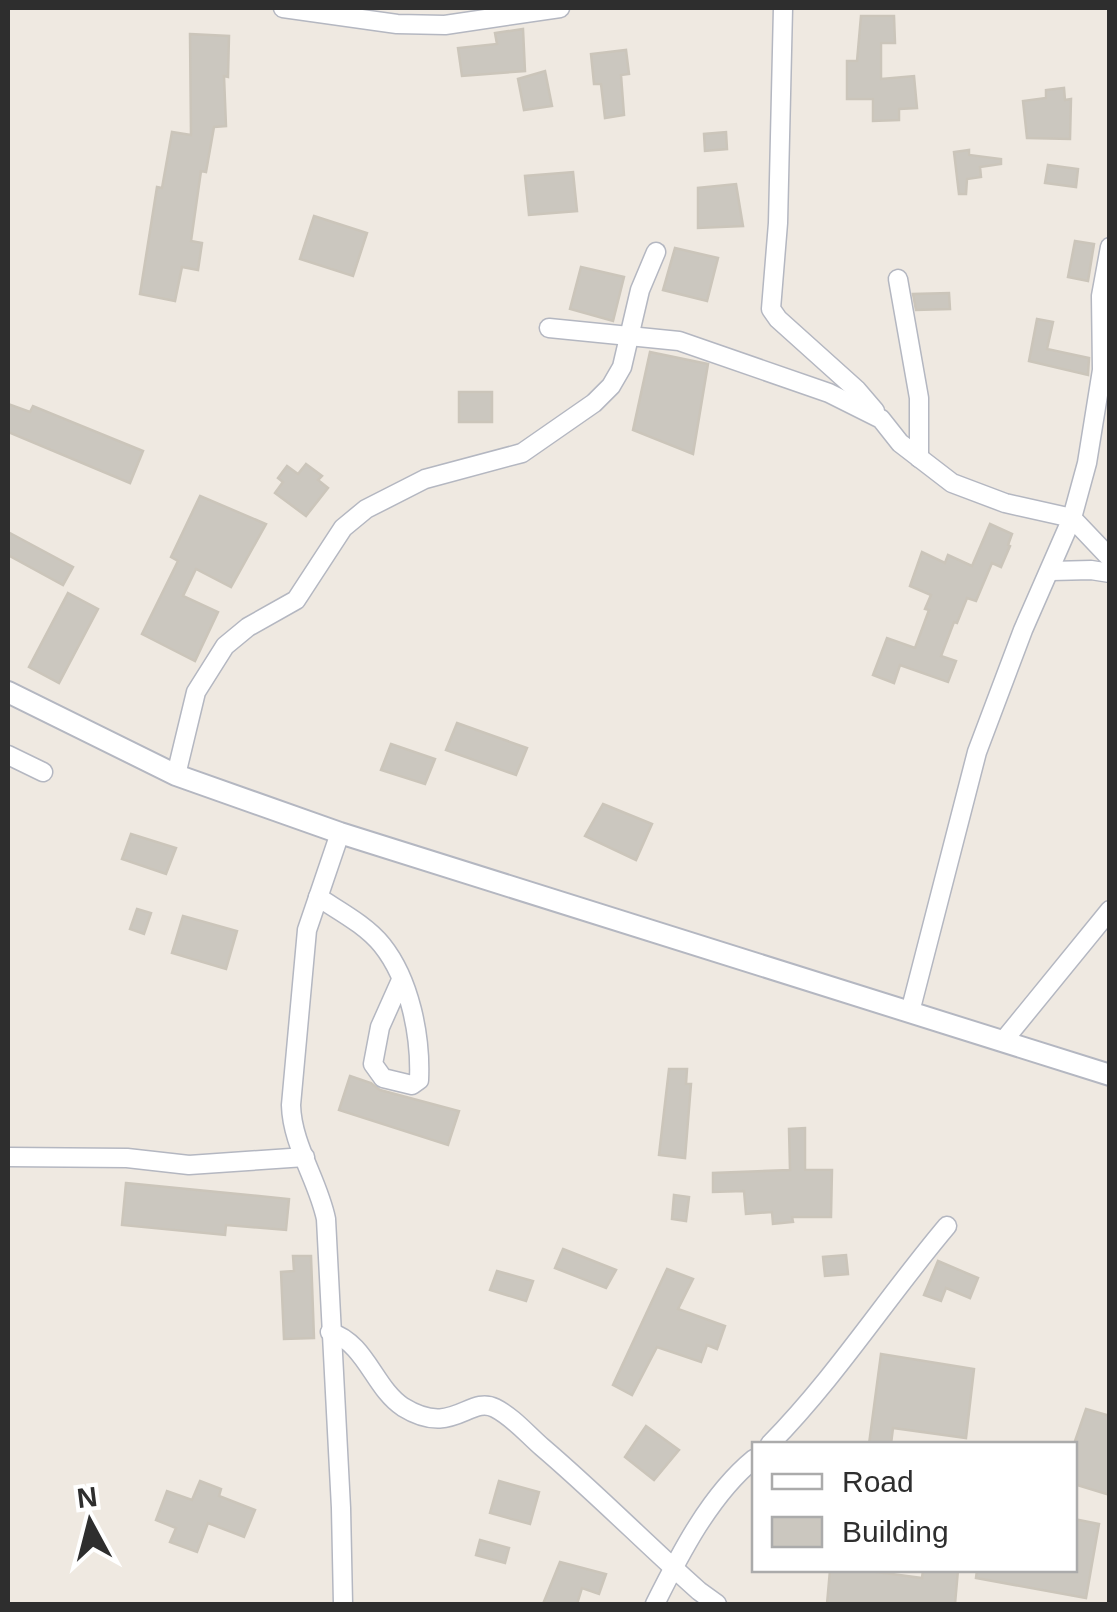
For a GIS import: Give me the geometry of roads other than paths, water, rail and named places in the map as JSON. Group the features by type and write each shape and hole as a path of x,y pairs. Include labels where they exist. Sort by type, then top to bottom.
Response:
{"street":[{"path":"282,8 397,24 446,25 560,8"},
{"path":"784,8 778,224 771,309 858,390 900,443 952,483 1005,502 1072,518 1110,558"},
{"path":"910,1012 978,752 1023,630 1072,518 1087,463 1102,370 1101,296 1110,246"},
{"path":"176,776 196,692 225,646 248,627 296,600 343,528 366,508 425,479 522,453 594,403 611,386 622,367 640,290 656,252"},
{"path":"898,279 920,398 919,458"},
{"path":"549,328 679,341 830,392 882,420"},
{"path":"1050,571 1110,573"},
{"path":"8,692 176,776 340,834 1110,1075"},
{"path":"8,755 43,772"},
{"path":"340,834 307,930 291,1106 294,1130 326,1219 342,1604"},
{"path":"318,898 380,942 395,964 401,980 420,1051 419,1080 412,1086 383,1078 373,1064 380,1028 401,980"},
{"path":"1004,1040 1110,910"},
{"path":"8,1157 126,1158 189,1165 304,1156"},
{"path":"772,1442 820,1388 947,1226"},
{"path":"330,1332 349,1342 388,1394 418,1415 443,1420 481,1404 498,1410 584,1482 673,1568 717,1604"},
{"path":"655,1604 673,1568 720,1496 752,1461"}]}
